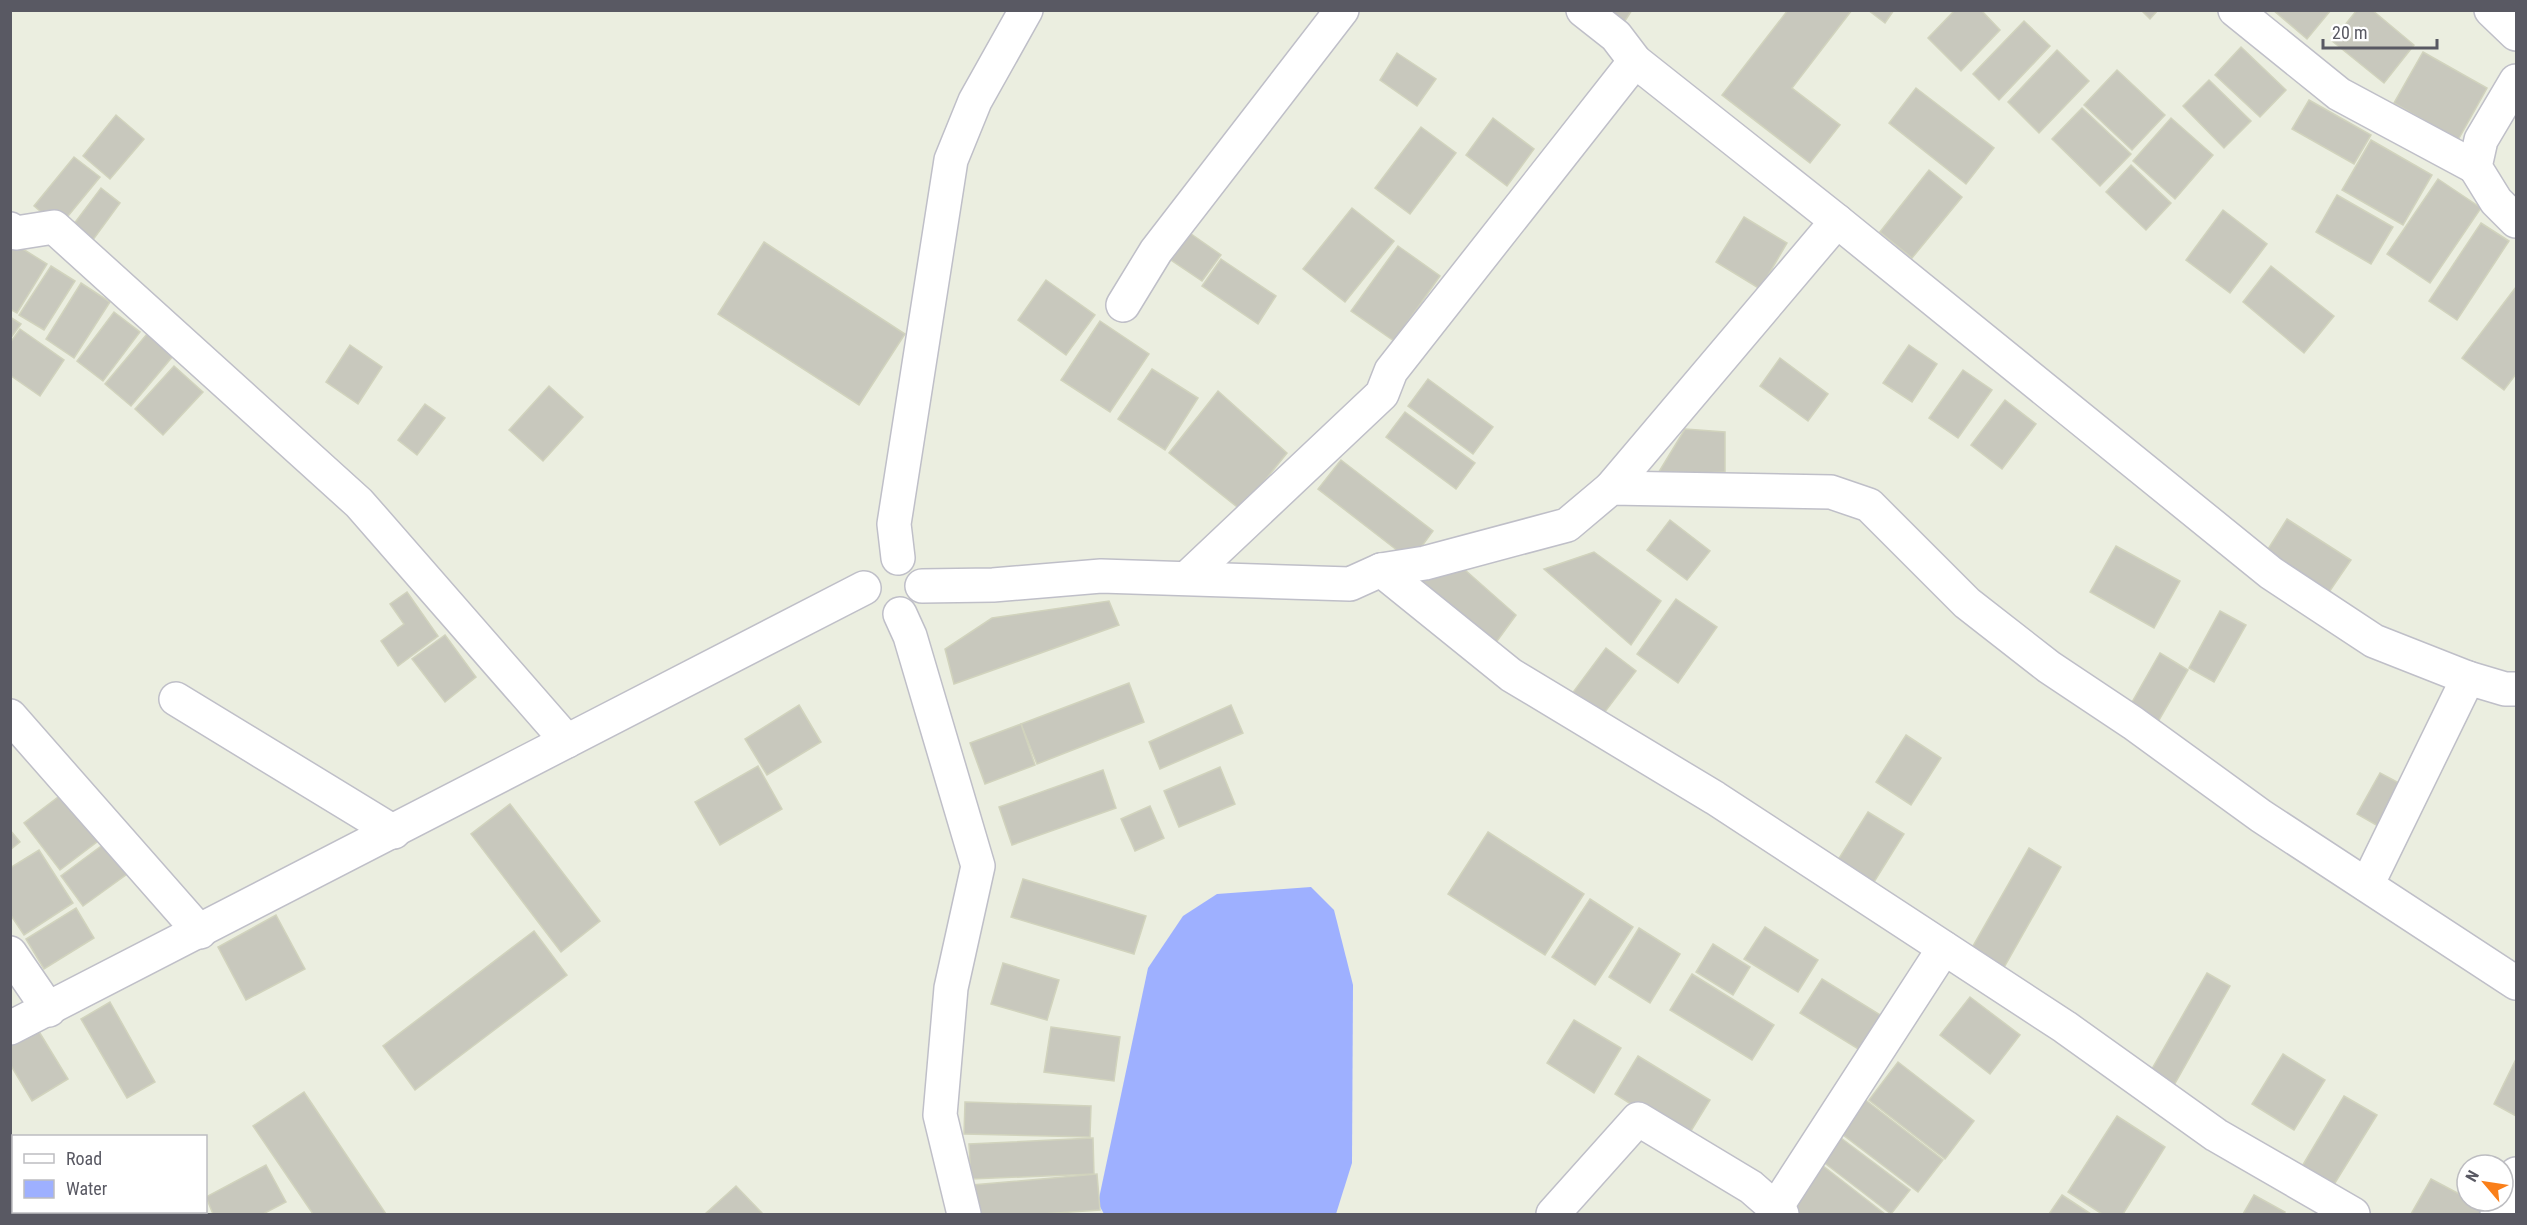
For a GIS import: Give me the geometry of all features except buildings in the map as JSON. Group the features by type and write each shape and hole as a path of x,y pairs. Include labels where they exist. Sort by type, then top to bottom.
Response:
{"street":[{"path":"898,558 894,524 951,160 975,101 1026,10"},
{"path":"1123,305 1156,251 1342,10"},
{"path":"1583,10 1616,36 1635,61 1838,221 2271,573 2374,640 2468,678 2505,689 2517,689"},
{"path":"2235,10 2339,94 2475,167 2496,201 2517,221"},
{"path":"2491,10 2517,34"},
{"path":"1187,578 1382,394 1391,371 1635,61"},
{"path":"2475,167 2481,140 2517,81"},
{"path":"922,586 993,585 1101,576 1350,584 1381,570 1425,563 1567,525 1611,488 1838,221"},
{"path":"10,230 16,233 54,228 359,503 567,741"},
{"path":"1611,488 1831,492 1869,506 1967,603 2049,667 2133,723 2261,816 2517,982"},
{"path":"898,558 910,564 918,573 922,586 919,599 915,604 900,614 887,615 876,610 867,600 864,588 867,575 874,565 886,559 898,558"},
{"path":"1381,570 1511,675 1715,798 2065,1027 2216,1135 2353,1215"},
{"path":"10,1028 49,1010 864,588"},
{"path":"900,614 910,636 978,866 951,988 940,1115 964,1215"},
{"path":"2367,885 2468,678"},
{"path":"176,699 394,832"},
{"path":"10,716 200,932"},
{"path":"1553,1215 1638,1119 1751,1187 1778,1212 1944,948"},
{"path":"10,952 49,1010"},
{"path":"2497,1215 2517,1174"}],"water":[{"path":"1311,887 1334,910 1353,985 1352,1163 1336,1214 1104,1214 1098,1203 1148,968 1183,916 1217,894"}]}
